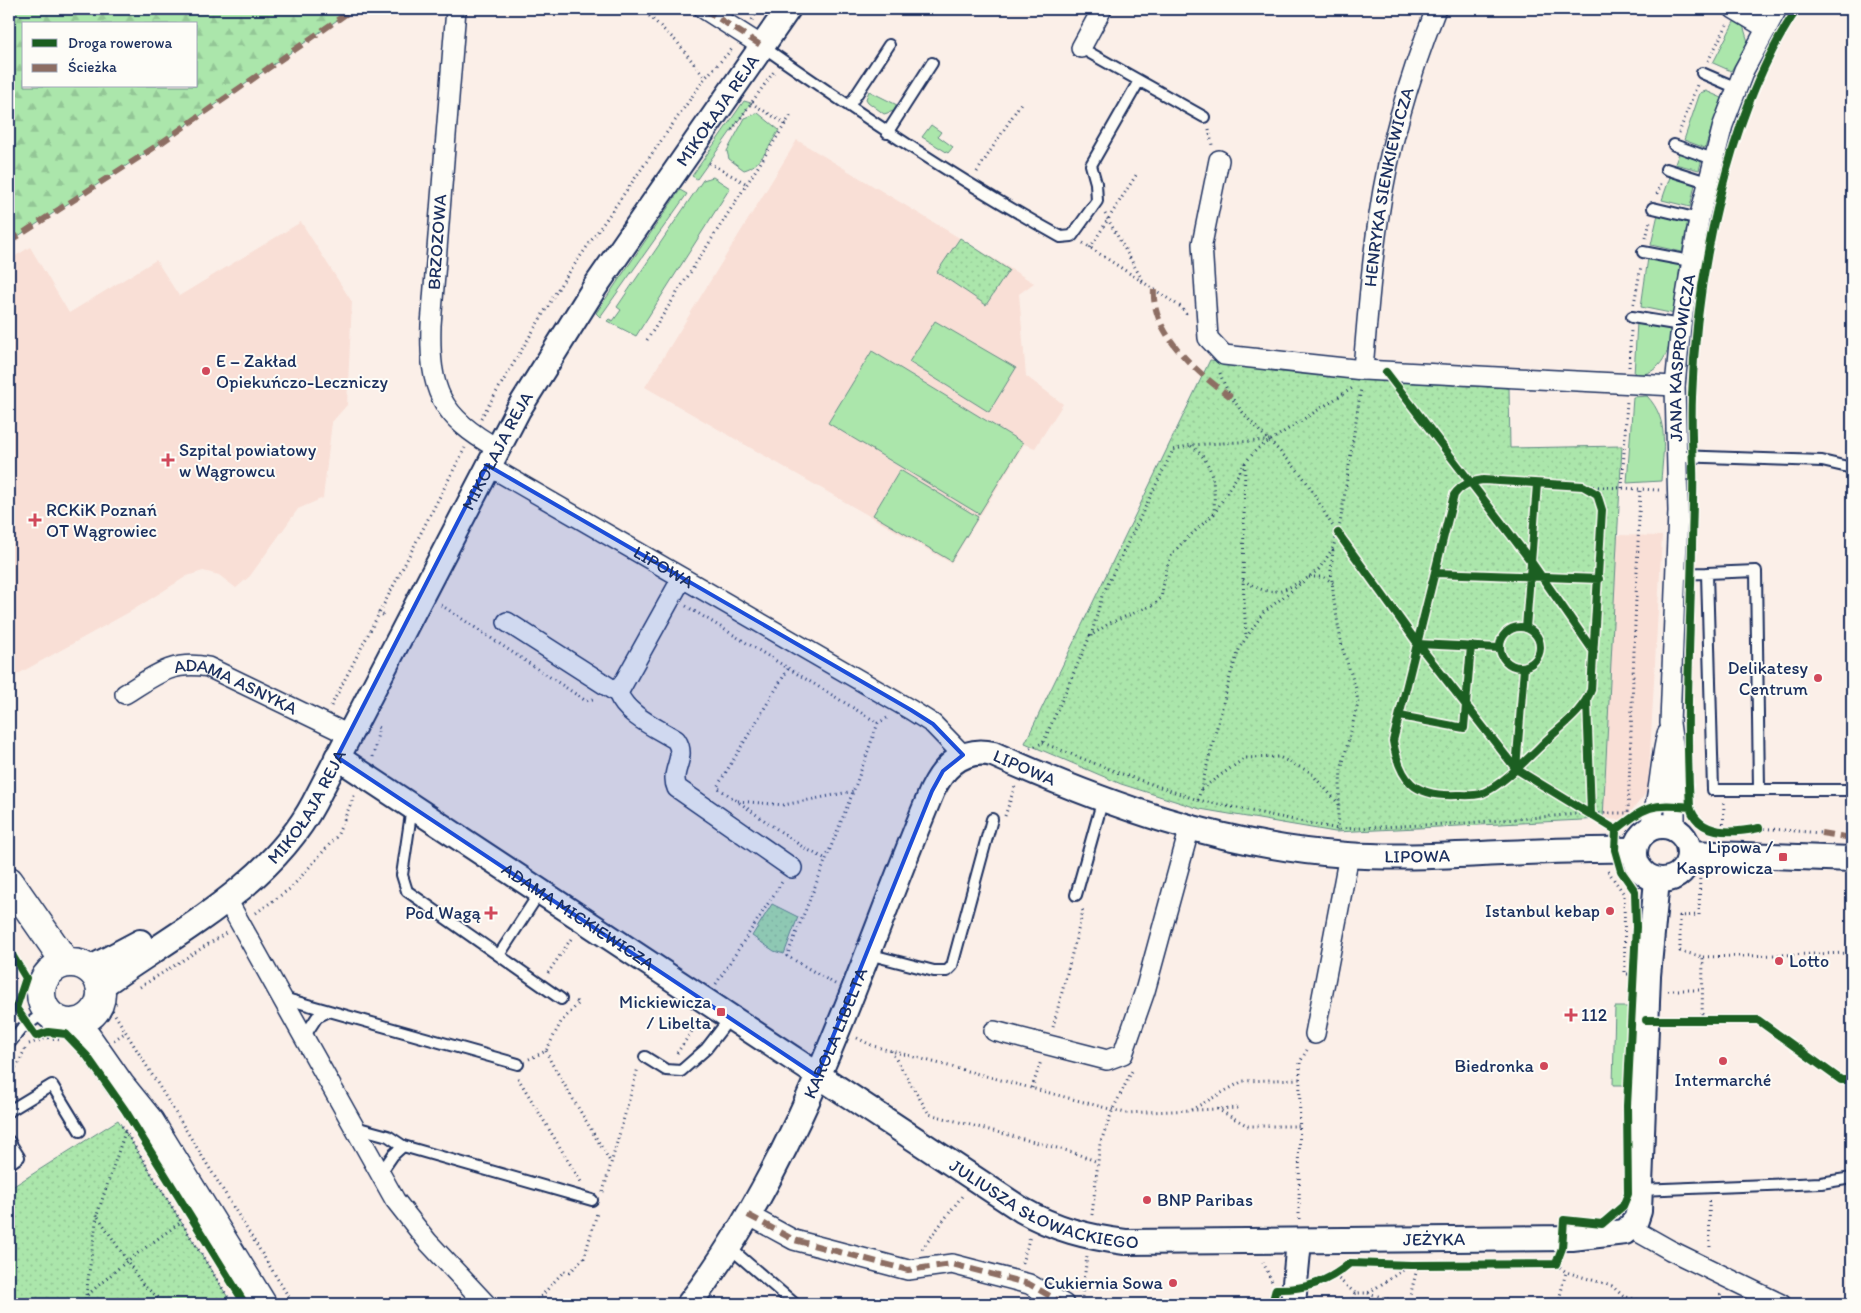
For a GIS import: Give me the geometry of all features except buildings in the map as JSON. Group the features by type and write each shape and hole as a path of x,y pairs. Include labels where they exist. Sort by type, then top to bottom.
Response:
{"main road":[{"path":"9,881 81,1001 120,1085 150,1122 247,1301"},
{"path":"9,904 81,1001"},
{"path":"43,981 81,1001 60,1020 37,1018 43,981"}],"street":[{"name":"BRZOZOWA","path":"456,9 430,350 432,375 441,399 460,424 472,433 492,456"},
{"path":"704,9 762,46"},
{"name":"MIKOŁAJA REJA","path":"81,1001 169,925 226,898 260,871 293,837 305,819 492,456 537,379 595,287 788,9"},
{"path":"1081,48 1102,9"},
{"name":"HENRYKA SIENKIEWICZA","path":"1363,370 1369,292 1385,179 1408,92 1436,9"},
{"path":"1734,9 1766,28"},
{"name":"JANA KASPROWICZA","path":"1675,829 1675,760 1670,723 1676,574 1677,456 1675,386 1681,325 1698,218 1713,159 1736,88 1777,9"},
{"path":"1219,160 1202,244 1208,338 1224,355 1363,370 1675,386"},
{"name":"LIPOWA","path":"492,456 682,578 911,710 933,724 963,755 987,752 1103,799 1190,828 1281,847 1342,854 1635,850"},
{"path":"618,693 682,578"},
{"path":"507,622 618,693 628,709 676,740 682,754 673,780 676,788 792,868"},
{"name":"ADAMA ASNYKA","path":"125,694 162,671 177,665 192,664 208,667 322,722 353,726"},
{"name":"JANA KASPROWICZA","path":"1649,829 1656,805 1661,759 1670,723"},
{"name":"KAROLA LIBELTA","path":"688,1304 748,1216 778,1161 838,1026 939,776 948,765 963,755"},
{"name":"ADAMA MICKIEWICZA","path":"337,757 540,892 702,1011 730,1018 817,1076"},
{"path":"1662,826 1675,829 1684,838 1689,853 1683,869 1676,876 1667,880 1657,880 1647,876 1639,868 1635,850 1638,840 1649,829 1662,826"},
{"path":"994,1030 1107,1060 1123,1054 1145,991 1190,828"},
{"path":"1689,853 1714,864 1852,859"},
{"path":"1315,1034 1342,854"},
{"path":"1657,880 1648,976 1639,1211 1631,1228 1710,1270 1781,1304"},
{"path":"226,898 380,1174 406,1217 486,1304"},
{"name":"JULIUSZA SŁOWACKIEGO","path":"817,1076 1022,1210 1054,1227 1092,1237 1150,1243 1299,1241"},
{"path":"748,1216 794,1240 908,1270 952,1264 1037,1287 1064,1304"},
{"name":"JEŻYKA","path":"1299,1241 1572,1238 1619,1234 1631,1228"},
{"path":"1294,1304 1299,1241"}],"lane":[{"path":"849,106 889,45"},
{"path":"762,46 887,133 969,185 1061,237 1072,236 1081,226 1097,201 1096,182 1091,166 1139,81"},
{"path":"1081,48 1204,117"},
{"path":"887,133 932,63"},
{"path":"1702,73 1736,88"},
{"path":"1674,145 1713,159"},
{"path":"1666,169 1707,182"},
{"path":"1653,208 1698,218"},
{"path":"1643,252 1690,261"},
{"path":"1632,317 1681,325"},
{"path":"1677,456 1822,461 1852,468"},
{"path":"1676,574 1756,571 1759,789"},
{"path":"1707,572 1713,790 1852,790"},
{"path":"1076,895 1103,799"},
{"path":"412,806 402,875 407,891 561,999"},
{"path":"867,954 934,971 947,971 952,966 992,819"},
{"path":"499,955 540,892"},
{"path":"282,998 520,1065"},
{"path":"304,1037 317,1017 328,1011"},
{"path":"9,1044 16,1034 37,1018"},
{"path":"645,1057 666,1070 681,1071 696,1060 730,1018"},
{"path":"9,1111 52,1085 80,1131"},
{"path":"353,1126 388,1136 403,1146 592,1200"},
{"path":"9,1141 20,1157 9,1164"},
{"path":"380,1174 393,1155 403,1146"},
{"path":"1640,1190 1821,1183 1852,1178"},
{"path":"729,1246 795,1304"}],"path":[{"path":"642,9 678,43 705,78"},
{"path":"322,722 472,433 561,284 705,78 728,54 759,9"},
{"path":"751,103 786,124"},
{"path":"969,185 1021,103"},
{"path":"647,340 791,115"},
{"path":"1204,117 1219,160"},
{"path":"709,163 747,184"},
{"path":"1090,248 1138,172"},
{"path":"1097,201 1145,284"},
{"path":"1072,236 1181,308 1208,338"},
{"path":"1219,371 1230,396 1304,478 1322,512 1343,541"},
{"path":"1090,636 1110,623 1153,605 1161,598 1167,567 1172,554 1214,514 1245,463 1258,449 1361,383 1338,533 1333,548 1331,570 1342,647 1356,688 1358,703 1341,770 1338,829 1342,854"},
{"path":"1042,743 1090,636 1102,596 1172,450 1190,445 1270,440"},
{"path":"1190,445 1201,453 1213,478 1214,514"},
{"path":"1245,463 1243,580 1246,638"},
{"path":"1573,486 1663,490"},
{"path":"1582,486 1597,494"},
{"path":"992,819 1003,823 1029,748 1042,743 1119,773 1198,800 1338,829 1465,823 1591,813 1628,813 1640,489"},
{"path":"1198,800 1231,673 1246,638 1263,613 1319,569 1333,548"},
{"path":"1243,580 1257,588 1272,592 1283,591 1310,577 1324,576 1334,583"},
{"path":"672,597 878,723"},
{"path":"378,612 386,617"},
{"path":"788,669 717,787 804,848 826,859"},
{"path":"132,992 240,924 291,888 337,836 372,764 378,728 353,726 332,705"},
{"path":"851,993 787,956 854,791 878,723 894,714 905,719 911,710"},
{"path":"1201,789 1245,758 1279,757 1310,772 1339,804"},
{"path":"1341,770 1350,771"},
{"path":"1724,790 1714,864 1700,871 1700,915 1680,916 1680,951 1703,957 1852,953"},
{"path":"737,801 784,805 854,791"},
{"path":"1574,803 1604,821"},
{"path":"1591,803 1591,813"},
{"path":"1759,828 1821,833"},
{"path":"666,1070 804,848"},
{"path":"1032,1088 1049,1045 1083,911 1076,895"},
{"path":"544,979 573,936"},
{"path":"1702,1020 1703,957"},
{"path":"572,999 579,1004 561,1022 546,1051 520,1065 518,1079 598,1209"},
{"path":"37,1018 36,1036 58,1032 81,1001"},
{"path":"9,1075 31,1042 48,1038 81,1001"},
{"path":"81,1001 111,1008 293,1304"},
{"path":"838,1026 873,1046 1125,1113 1240,1108"},
{"path":"1299,1241 1300,1062 1315,1034"},
{"path":"546,1051 611,1163"},
{"path":"890,1051 929,1114 1072,1152 1098,1162"},
{"path":"1082,1304 1085,1266 1092,1237 1100,1144 1113,1110 1136,1061 1123,1054"},
{"path":"534,1304 564,1272 570,1272 584,1258 639,1064 645,1057"},
{"path":"1191,1110 1243,1081 1300,1079"},
{"path":"1217,1109 1248,1126 1300,1126"},
{"path":"118,1120 181,1222 247,1301"},
{"path":"84,1304 97,1215 125,1132"},
{"path":"1708,1188 1710,1270"},
{"path":"908,1270 965,1191"},
{"path":"97,1215 143,1285 164,1302 198,1304"},
{"path":"86,1296 127,1261 181,1222"},
{"path":"1017,1281 1031,1233"},
{"path":"1556,1264 1566,1272 1612,1286 1623,1296 1651,1304"},
{"path":"1368,1293 1411,1265"},
{"path":"1408,1304 1418,1265"},
{"path":"1558,1304 1566,1272"},
{"path":"1335,1276 1355,1293 1368,1293 1404,1304"},
{"path":"1352,1304 1355,1293"}],"highlighted area":[{"path":"487,465 911,710 933,724 963,755 943,771 932,791 817,1076 337,757"}],"shaded area":[{"path":"797,140 1034,283 1019,294 1026,376 1063,404 1035,448 1024,444 951,563 645,387"},
{"name":"Szpital powiatowy w Wągrowcu","path":"301,222 352,302 347,405 332,422 323,498 298,509 250,576 236,588 219,575 203,571 187,576 133,610 9,679 9,260 30,247 69,313 156,260 179,296"},
{"path":"1616,535 1662,536 1648,791 1624,820 1603,819"}],"green space":[{"path":"9,9 353,9 158,145 9,242"},
{"path":"1736,18 1743,25 1748,42 1731,71 1713,63"},
{"path":"869,91 897,105 894,111 884,114 868,102 866,99"},
{"path":"1706,91 1722,98 1705,148 1684,140 1700,93"},
{"path":"744,101 751,103 697,179 692,176"},
{"path":"758,113 779,130 760,159 750,168 744,170 729,159 727,151 745,118"},
{"path":"931,125 941,132 938,136 953,147 948,153 922,137"},
{"path":"1679,153 1702,159 1699,170 1675,164"},
{"path":"1672,175 1696,180 1690,207 1662,200"},
{"path":"713,177 730,188 636,336 607,321 609,319 613,321 621,310 617,307 703,180"},
{"path":"680,190 687,194 600,317 596,313"},
{"path":"1658,214 1688,220 1682,252 1651,245"},
{"path":"960,238 1009,270 986,305 937,272"},
{"path":"1648,258 1680,264 1675,314 1641,307"},
{"path":"935,321 1016,368 989,412 909,362"},
{"path":"1637,322 1674,326 1667,351 1658,366 1644,374 1634,375"},
{"path":"872,351 1023,443 979,514 828,423"},
{"path":"1210,360 1399,382 1509,388 1510,448 1622,446 1603,819 1335,832 1200,809 1121,784 1025,743"},
{"path":"1647,396 1659,415 1662,426 1664,447 1661,481 1627,483 1633,397"},
{"path":"900,470 978,517 951,561 873,515"},
{"path":"772,904 798,917 784,954 774,951 752,936"},
{"path":"1615,1007 1628,1007 1625,1085 1613,1085"},
{"path":"118,1120 232,1304 9,1304 9,1189"}],"marked path":[{"path":"9,242 158,145 353,9"},
{"path":"704,9 762,46"},
{"path":"1154,290 1155,306 1160,322 1168,337 1191,364 1231,397"},
{"path":"1821,833 1852,838"},
{"path":"748,1215 794,1240 908,1270 952,1264 1029,1284 1064,1304"}],"cycle path":[{"path":"1690,807 1688,710 1693,487 1692,406 1700,299 1720,196 1735,144 1752,95 1773,50 1797,9"},
{"path":"1386,372 1530,560 1594,652"},
{"path":"1483,480 1583,486 1597,494 1602,510 1591,690 1588,698 1572,717 1516,770 1497,785 1477,795 1442,795 1430,793 1412,784 1400,767 1393,741 1454,495 1467,484 1483,480"},
{"path":"1526,628 1537,484"},
{"path":"1338,533 1418,644 1516,769 1616,830"},
{"path":"1435,573 1599,579"},
{"path":"1524,627 1531,630 1537,636 1540,647 1539,655 1531,664 1524,667 1516,667 1509,664 1501,655 1500,643 1503,636 1512,628 1524,627"},
{"path":"1418,644 1499,648"},
{"path":"1400,716 1464,728 1471,646"},
{"path":"1516,769 1524,668"},
{"path":"1587,700 1591,813"},
{"path":"1272,1304 1276,1289 1297,1288 1316,1284 1342,1270 1350,1263 1411,1265 1556,1264 1562,1248 1564,1220 1602,1224 1623,1206 1628,1194 1627,1106 1636,927 1635,891 1621,871 1615,850 1616,830 1643,811 1658,806 1690,807 1701,824 1719,831 1759,828"},
{"path":"9,950 26,978 16,1008 36,1036 48,1032 66,1034 87,1056 125,1110 245,1304"},
{"path":"1646,1020 1758,1020 1841,1080 1852,1080"}],"place":[{"name":"E – Zakład Opiekuńczo-Leczniczy","path":"206,371"},
{"name":"Szpital powiatowy w Wągrowcu","path":"168,460"},
{"name":"RCKiK Poznań OT Wągrowiec","path":"35,520"},
{"name":"Delikatesy Centrum","path":"1818,678"},
{"name":"Lipowa / Kasprowicza","path":"1783,857"},
{"name":"Istanbul kebap","path":"1610,911"},
{"name":"Pod Wagą","path":"491,913"},
{"name":"Lotto","path":"1779,961"},
{"name":"Mickiewicza / Libelta","path":"721,1012"},
{"name":"112","path":"1571,1015"},
{"name":"Intermarché","path":"1723,1061"},
{"name":"Biedronka","path":"1544,1066"},
{"name":"BNP Paribas","path":"1147,1200"},
{"name":"Cukiernia Sowa","path":"1173,1283"}]}
